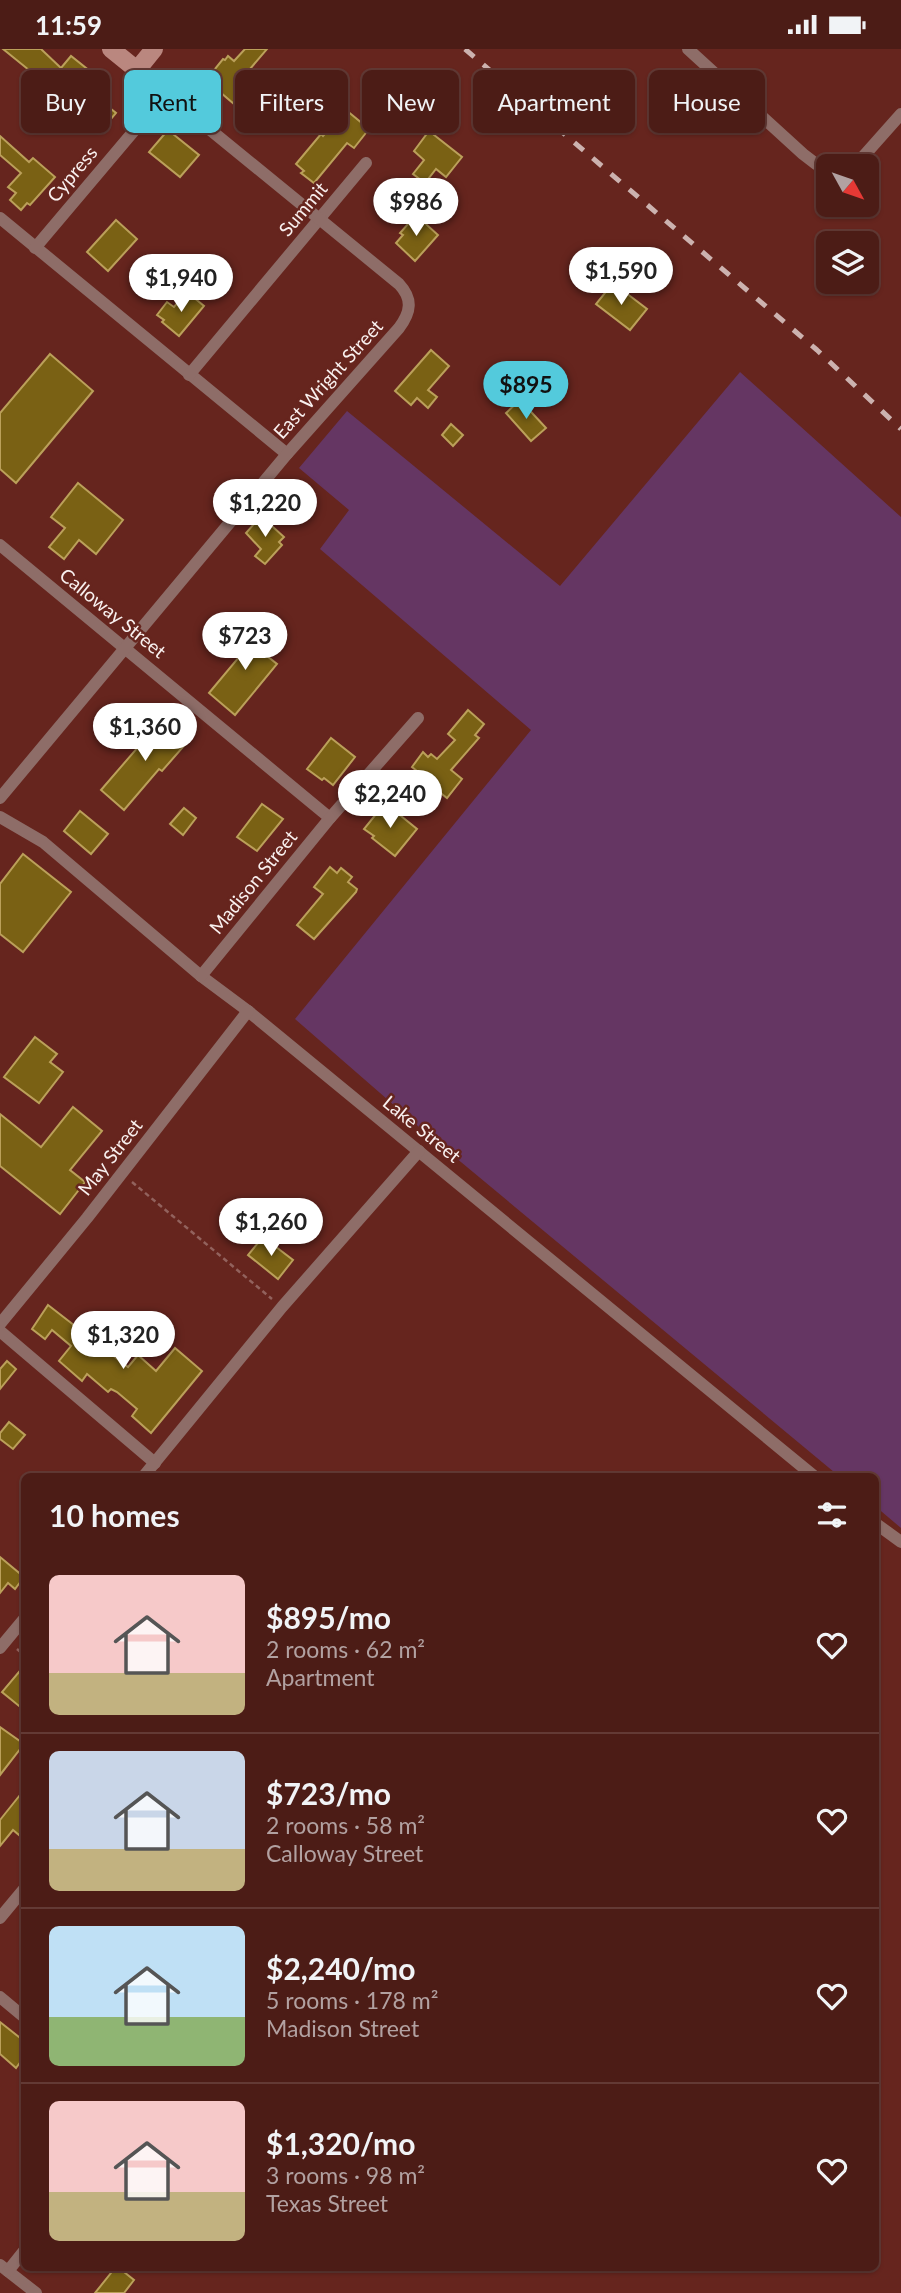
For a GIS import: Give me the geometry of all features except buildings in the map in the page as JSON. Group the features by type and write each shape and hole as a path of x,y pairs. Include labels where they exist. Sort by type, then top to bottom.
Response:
{"street":[{"path":"111,49 137,70 154,49"},
{"path":"688,49 816,164"},
{"path":"865,154 901,114"},
{"name":"Cypress","path":"35,247 132,133"},
{"path":"215,133 320,219"},
{"name":"Summit","path":"189,375 366,163"},
{"path":"0,218 287,454"},
{"name":"East Wright Street","path":"0,798 287,454 408,317 410,306 407,293 399,284 320,219"},
{"name":"Calloway Street","path":"0,545 330,818"},
{"name":"Madison Street","path":"201,976 330,818 418,718"},
{"name":"Lake Street","path":"0,817 43,842 201,976 248,1011 810,1473"},
{"name":"May Street","path":"0,1324 248,1011"},
{"path":"146,1473 282,1307 419,1151"},
{"path":"0,1331 155,1463"},
{"path":"879,1526 901,1542"},
{"path":"2,1641 21,1622"},
{"path":"0,1918 21,1893"},
{"path":"0,1997 21,2014"},
{"path":"21,2254 4,2268 36,2293"}],"path":[{"path":"122,1173 282,1307"}],"shaded area":[{"path":"740,372 901,517 901,1528 879,1509 879,1473 835,1473 426,1133 295,1019 531,730 320,549 349,510 299,468 347,411 560,586"}],"railway":[{"path":"465,49 817,350 901,429"}]}
